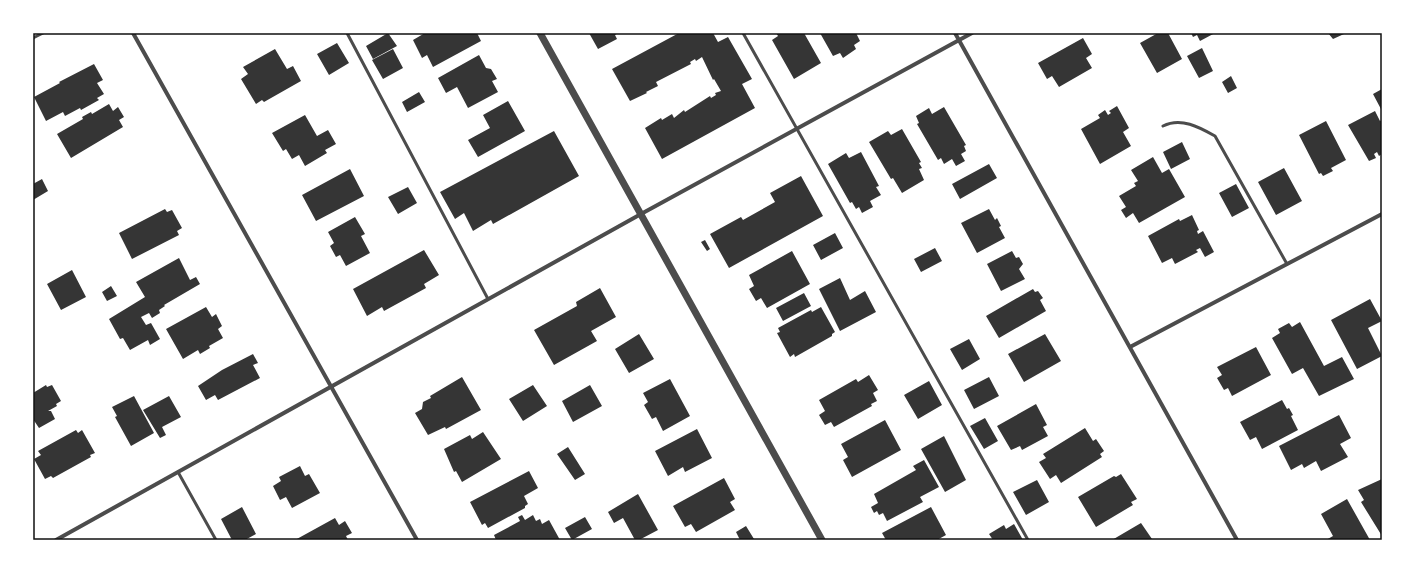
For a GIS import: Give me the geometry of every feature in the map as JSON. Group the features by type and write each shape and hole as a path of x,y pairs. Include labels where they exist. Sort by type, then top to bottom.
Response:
{"street":[{"path":"133,33 417,540"},
{"path":"540,33 822,540"},
{"path":"955,33 1237,540"},
{"path":"56,540 641,214 972,33"},
{"path":"1130,347 1382,214"}],"lane":[{"path":"33,38 43,33"},
{"path":"347,33 488,299"},
{"path":"743,33 1028,540"},
{"path":"1163,126 1170,122 1185,122 1201,128 1215,136 1287,264"},
{"path":"178,472 216,540"}],"building":[{"path":"388,33 397,46 373,59 366,46"},
{"path":"425,33 477,33 481,41 433,67 427,55 422,58 413,40"},
{"path":"589,33 618,33 615,35 617,39 598,49"},
{"path":"679,33 713,33 718,42 728,37 752,79 742,84 755,108 662,159 645,128 661,118 662,120 672,114 674,118 684,110 685,112 710,96 711,98 716,95 715,93 721,91 714,79 713,80 702,57 696,61 695,59 690,62 691,64 656,82 658,86 630,101 612,69"},
{"path":"776,33 804,33 821,63 794,79 772,40 778,36"},
{"path":"820,33 856,33 860,41 854,45 856,49 843,58 840,53 833,56"},
{"path":"1158,33 1168,33 1182,59 1157,73 1140,43"},
{"path":"1191,33 1215,33 1200,41 1197,35 1193,37"},
{"path":"1328,33 1343,33 1344,34 1333,39"},
{"path":"1083,38 1092,54 1086,58 1092,68 1059,87 1052,76 1047,79 1038,63"},
{"path":"337,43 349,63 329,75 317,54"},
{"path":"1202,48 1213,71 1199,78 1187,56"},
{"path":"275,49 287,69 293,66 301,81 264,102 262,100 256,104 241,79 248,74 243,67"},
{"path":"393,49 403,68 383,79 372,60"},
{"path":"479,55 486,68 491,69 497,79 492,81 498,92 468,108 457,87 446,93 438,78"},
{"path":"94,64 103,80 97,83 104,94 97,98 99,100 81,110 80,108 65,116 63,112 46,121 34,97"},
{"path":"1231,76 1237,88 1228,93 1222,82"},
{"path":"1382,89 1382,111 1373,94"},
{"path":"419,92 425,102 407,112 402,102"},
{"path":"508,101 525,131 478,157 468,140 490,128 483,115"},
{"path":"109,104 113,111 118,107 124,117 119,120 123,127 71,158 57,134 83,119 82,117 91,112 92,114"},
{"path":"1117,106 1129,128 1123,132 1131,146 1100,164 1081,129 1100,118 1098,115 1105,110 1108,115 1111,113 1109,111"},
{"path":"944,107 966,145 964,146 966,151 961,154 965,161 956,166 952,159 944,164 941,158 938,160 917,124 919,123 916,116 929,108 932,114"},
{"path":"1375,111 1380,121 1382,120 1382,154 1379,156 1377,152 1374,154 1376,158 1369,161 1348,125"},
{"path":"305,115 317,136 328,130 336,144 325,150 327,153 305,166 299,155 292,159 286,149 283,151 272,133"},
{"path":"1326,121 1346,160 1331,168 1333,171 1323,176 1321,173 1319,174 1299,135"},
{"path":"902,129 921,162 919,163 922,168 919,169 924,180 902,193 893,178 891,179 869,142 888,131 891,135"},
{"path":"554,131 579,176 493,224 491,220 473,231 464,213 455,219 440,192"},
{"path":"1182,142 1190,159 1171,169 1163,152"},
{"path":"861,152 879,186 876,187 881,195 870,201 873,207 862,213 859,207 856,209 852,202 850,203 828,164 846,153 849,158"},
{"path":"1153,157 1162,173 1169,169 1185,197 1139,223 1133,213 1126,218 1121,210 1126,207 1119,196 1136,186 1134,183 1138,181 1131,170"},
{"path":"989,164 997,178 960,199 952,184"},
{"path":"1284,168 1302,201 1276,215 1258,182"},
{"path":"350,169 364,196 316,221 302,195"},
{"path":"801,176 823,216 729,268 710,234 741,217 743,220 775,202 770,193"},
{"path":"42,179 48,191 33,200 33,184"},
{"path":"1236,184 1249,208 1232,217 1219,193"},
{"path":"408,187 417,203 398,214 388,197"},
{"path":"165,209 167,212 172,210 182,228 177,231 179,235 132,259 119,233"},
{"path":"989,209 995,220 997,218 1001,226 999,227 1005,238 977,253 961,223"},
{"path":"1192,215 1199,230 1197,231 1198,234 1203,231 1214,252 1205,257 1200,248 1196,250 1198,252 1175,264 1172,258 1162,263 1148,236 1179,219 1180,221"},
{"path":"355,217 365,234 361,236 370,253 346,266 340,255 336,257 330,246 334,243 328,232"},
{"path":"835,233 843,248 821,260 813,245"},
{"path":"705,240 710,249 707,251 701,242"},
{"path":"935,248 942,261 921,272 914,259"},
{"path":"424,250 439,275 424,284 426,288 384,311 382,307 367,316 353,289"},
{"path":"792,251 810,284 767,308 761,298 756,301 749,289 754,286 749,275"},
{"path":"1012,251 1016,258 1019,257 1023,264 1019,269 1025,279 1001,291 987,264"},
{"path":"179,258 190,280 196,277 200,284 164,305 165,306 159,310 160,313 152,318 149,313 141,317 146,325 151,323 160,339 150,345 148,340 130,350 123,338 120,339 109,319 145,297 136,282"},
{"path":"72,270 86,297 61,310 47,284"},
{"path":"840,278 850,300 865,291 876,312 840,331 819,289"},
{"path":"111,286 117,296 107,301 102,292"},
{"path":"600,288 616,317 591,331 597,341 554,365 534,330 577,306 576,302"},
{"path":"1033,289 1035,292 1038,291 1043,298 1040,300 1046,311 999,338 986,316"},
{"path":"804,293 811,306 783,321 776,308"},
{"path":"1370,299 1382,321 1368,328 1382,356 1357,369 1331,320"},
{"path":"206,307 212,317 216,314 222,326 218,329 223,338 209,346 210,348 200,354 198,350 183,359 166,329"},
{"path":"821,307 835,332 832,336 795,357 794,354 790,357 777,333 780,332 778,328 811,310 812,312"},
{"path":"1300,322 1324,366 1342,357 1354,379 1319,396 1303,368 1292,374 1272,338 1280,333 1278,329 1289,323 1292,327"},
{"path":"639,334 654,359 629,373 615,349"},
{"path":"1045,334 1061,361 1024,382 1008,354"},
{"path":"969,339 980,359 962,370 950,349"},
{"path":"1256,347 1271,375 1232,396 1228,388 1224,390 1217,378 1222,375 1217,367"},
{"path":"253,354 258,363 253,365 260,378 218,400 215,395 206,400 198,386 222,370"},
{"path":"869,375 878,390 873,393 877,401 871,404 872,406 834,427 831,422 825,425 819,415 825,411 819,400 856,379 858,382"},
{"path":"462,377 481,410 446,429 445,427 428,435 415,413 422,409 423,402 431,398 430,396"},
{"path":"989,377 999,396 974,409 964,390"},
{"path":"670,379 690,416 663,431 656,417 652,419 644,405 648,402 643,393"},
{"path":"929,381 942,405 918,419 904,395"},
{"path":"46,385 47,387 52,385 61,401 56,404 57,406 48,411 51,411 55,419 39,428 33,419 33,393"},
{"path":"533,385 547,406 523,421 509,399"},
{"path":"590,385 602,406 573,422 562,401"},
{"path":"134,396 154,433 131,446 115,417 117,416 112,407"},
{"path":"169,396 181,417 162,427 166,435 160,438 143,410"},
{"path":"1282,400 1287,409 1289,408 1293,415 1291,416 1298,430 1262,449 1256,437 1250,440 1240,422"},
{"path":"1036,404 1047,425 1043,427 1048,436 1022,450 1020,446 1011,450 997,426"},
{"path":"1339,415 1351,438 1340,444 1348,457 1321,471 1316,461 1304,468 1302,464 1291,470 1279,446"},
{"path":"985,418 998,441 984,449 970,426"},
{"path":"885,420 901,450 852,477 843,460 848,457 841,444"},
{"path":"1085,428 1093,441 1096,439 1104,451 1100,454 1102,457 1061,483 1056,475 1050,479 1039,462 1046,458 1043,454"},
{"path":"697,429 712,458 685,472 683,467 668,476 655,451"},
{"path":"76,430 78,433 82,430 95,453 90,455 91,457 53,478 51,476 45,479 34,459 41,455 38,451"},
{"path":"483,432 501,459 462,482 456,471 454,472 444,449 470,435 472,439"},
{"path":"944,436 966,480 945,492 921,449"},
{"path":"568,447 585,474 575,480 557,454"},
{"path":"924,460 939,487 920,497 923,502 887,521 883,513 879,515 877,511 874,513 871,507 878,503 874,494 916,470 913,466"},
{"path":"300,466 305,476 309,474 320,493 292,508 286,497 280,500 273,486 281,481 279,477"},
{"path":"529,471 538,488 524,496 528,504 525,508 488,528 485,523 482,525 470,502"},
{"path":"1121,474 1137,499 1131,502 1133,505 1096,527 1078,497 1114,476 1116,477"},
{"path":"724,478 735,499 730,502 735,510 696,532 691,524 685,527 673,506"},
{"path":"1382,479 1382,536 1361,502 1364,500 1358,490"},
{"path":"1037,480 1049,502 1026,515 1013,492"},
{"path":"638,494 658,530 639,540 635,540 623,518 614,523 608,512"},
{"path":"1347,499 1370,540 1326,540 1333,536 1321,514"},
{"path":"242,507 256,534 245,540 232,540 221,519"},
{"path":"931,507 946,535 937,540 886,540 882,533"},
{"path":"522,515 525,520 533,515 536,521 540,519 542,524 549,520 560,540 496,540 494,535 520,521 518,517"},
{"path":"585,517 592,529 572,540 565,528"},
{"path":"335,518 339,525 345,521 352,533 346,536 348,540 295,540"},
{"path":"1141,523 1152,539 1112,540"},
{"path":"1014,524 1023,540 993,540 989,534 1004,525 1006,529"},
{"path":"746,526 754,539 740,540 736,532"}]}
